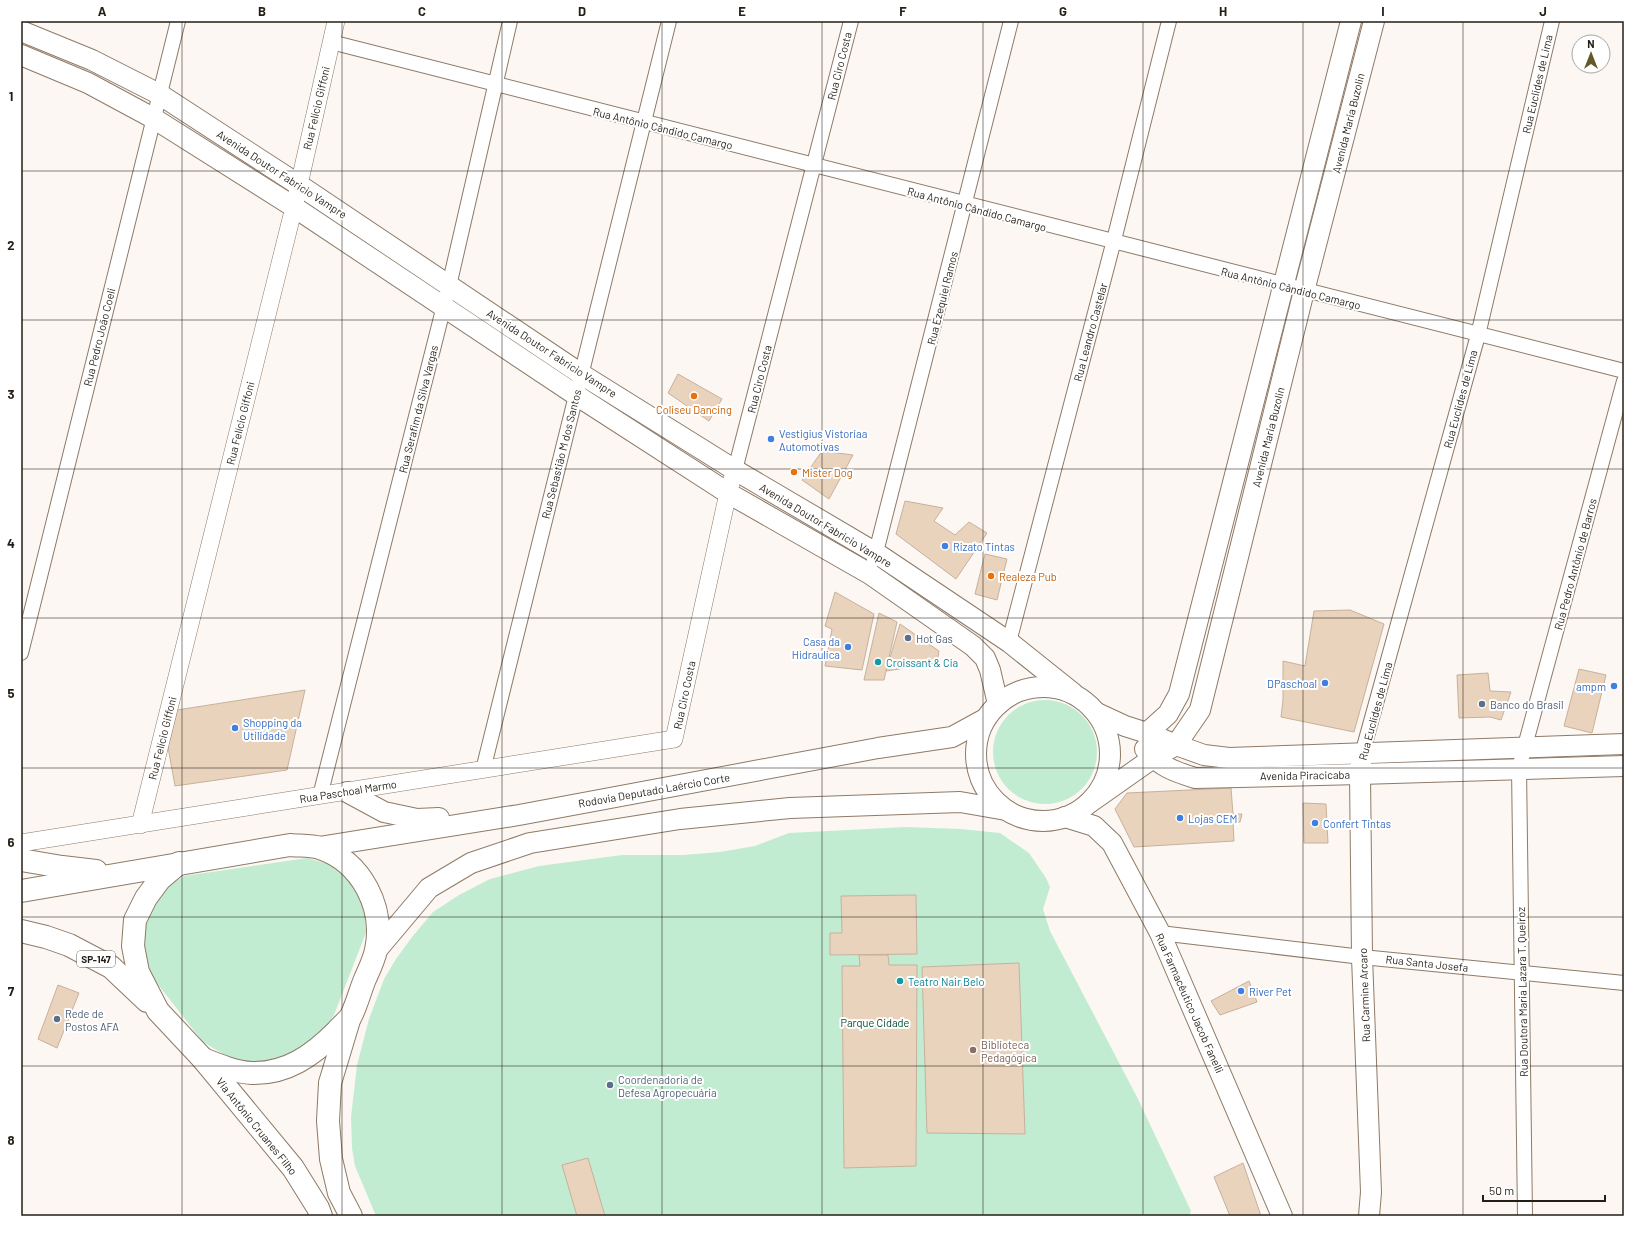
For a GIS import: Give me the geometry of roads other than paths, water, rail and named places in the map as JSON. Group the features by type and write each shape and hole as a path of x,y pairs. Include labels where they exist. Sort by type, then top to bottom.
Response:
{"main road":[{"name":"Avenida Maria Buzolin","path":"1147,733 1168,714 1179,694 1351,21"},
{"name":"Avenida Maria Buzolin","path":"1089,803 1153,758 1176,745 1200,710 1304,291 1374,21"},
{"name":"Avenida Doutor Fabricio Vampre","path":"21,31 92,60 159,94 299,185 581,374 735,470 876,554 1009,642 1073,693"},
{"name":"Avenida Doutor Fabricio Vampre","path":"21,55 88,83 153,118 294,207 576,395 728,493 870,574 973,646 985,658 990,670 998,704"},
{"path":"376,951 429,888 471,863 530,843 680,819 790,808 960,802 1006,810 1025,818 1045,821 1065,817 1078,811 1089,803 1101,788 1109,769 1111,750 1106,730 1097,713 1086,701 1073,693 1053,687 1034,687 1014,693 998,704 985,719 978,738 976,759 981,778 991,796 1006,810"},
{"name":"Avenida Piracicaba","path":"1097,713 1126,726 1204,755 1228,758 1624,744"},
{"name":"Rodovia Deputado Laércio Corte","path":"319,847 519,814 878,748 952,737 985,719"},
{"name":"Avenida Piracicaba","path":"1126,726 1153,758 1170,770 1195,778 1624,766"},
{"name":"Rua Euclides de Lima","path":"1360,774 1362,754"},
{"name":"Rua Carmine Arcaro","path":"1360,774 1362,957 1371,1192 1369,1216"},
{"path":"347,792 384,812 417,819 519,814"},
{"name":"Rua Farmacêutico Jacob Fanelli","path":"1065,817 1094,826 1112,843 1160,933 1282,1216"},
{"path":"21,891 290,845 319,847 356,870 368,887 375,907 378,930 376,951 350,1017 330,1083 328,1121 331,1159 339,1193 351,1216"},
{"path":"21,860 62,867 121,874"},
{"path":"158,1011 138,972 133,946 135,920 146,898 160,879 179,863"},
{"name":"SP-147","path":"21,931 46,937 69,946 110,967 158,1011"},
{"name":"Via Antônio Cruanes Filho","path":"158,1011 202,1059 293,1168 318,1208 321,1216"},
{"path":"202,1059 225,1067 252,1073 278,1070 302,1061 322,1046 350,1017"}],"street":[{"name":"Rua Pedro João Coeli","path":"21,653 178,21"},
{"name":"Rua Felício Giffoni","path":"140,824 294,207 336,21"},
{"name":"Rua Serafim da Silva Vargas","path":"320,796 449,286 510,21"},
{"name":"Rua Sebastião M dos Santos","path":"483,770 669,21"},
{"name":"Rua Ciro Costa","path":"674,740 728,493 851,21"},
{"name":"Rua Ezequiel Ramos","path":"870,574 1011,21"},
{"name":"Rua Leandro Castelar","path":"1009,642 1113,244 1169,21"},
{"name":"Rua Euclides de Lima","path":"1362,754 1478,335 1552,21"},
{"name":"Rua Antônio Cândido Camargo","path":"331,42 643,124 813,166 1113,244 1624,371"},
{"name":"Rua Pedro Antônio de Barros","path":"1519,768 1624,381"},
{"name":"Rua Paschoal Marmo","path":"21,843 674,740"},
{"name":"Rua Doutora Maria Lazara T. Queiroz","path":"1519,768 1525,1216"},
{"name":"Rua Santa Josefa","path":"1160,933 1362,957 1624,983"}],"place":[{"name":"Coliseu Dancing","path":"694,396"},
{"name":"Vestigius Vistoriaa Automotivas","path":"771,439"},
{"name":"Mister Dog","path":"794,472"},
{"name":"Rizato Tintas","path":"945,546"},
{"name":"Realeza Pub","path":"991,576"},
{"name":"Hot Gas","path":"908,638"},
{"name":"Casa da Hidraulica","path":"848,647"},
{"name":"Croissant & Cia","path":"878,662"},
{"name":"DPaschoal","path":"1325,683"},
{"name":"ampm","path":"1614,686"},
{"name":"Banco do Brasil","path":"1482,704"},
{"name":"Shopping da Utilidade","path":"235,728"},
{"name":"Lojas CEM","path":"1180,818"},
{"name":"Confert Tintas","path":"1315,823"},
{"name":"Teatro Nair Belo","path":"900,981"},
{"name":"River Pet","path":"1241,991"},
{"name":"Rede de Postos AFA","path":"57,1019"},
{"name":"Biblioteca Pedagógica","path":"973,1050"},
{"name":"Coordenadoria de Defesa Agropecuária","path":"610,1085"}],"park label":[{"name":"Parque Cidade","path":"875,1022"}]}
